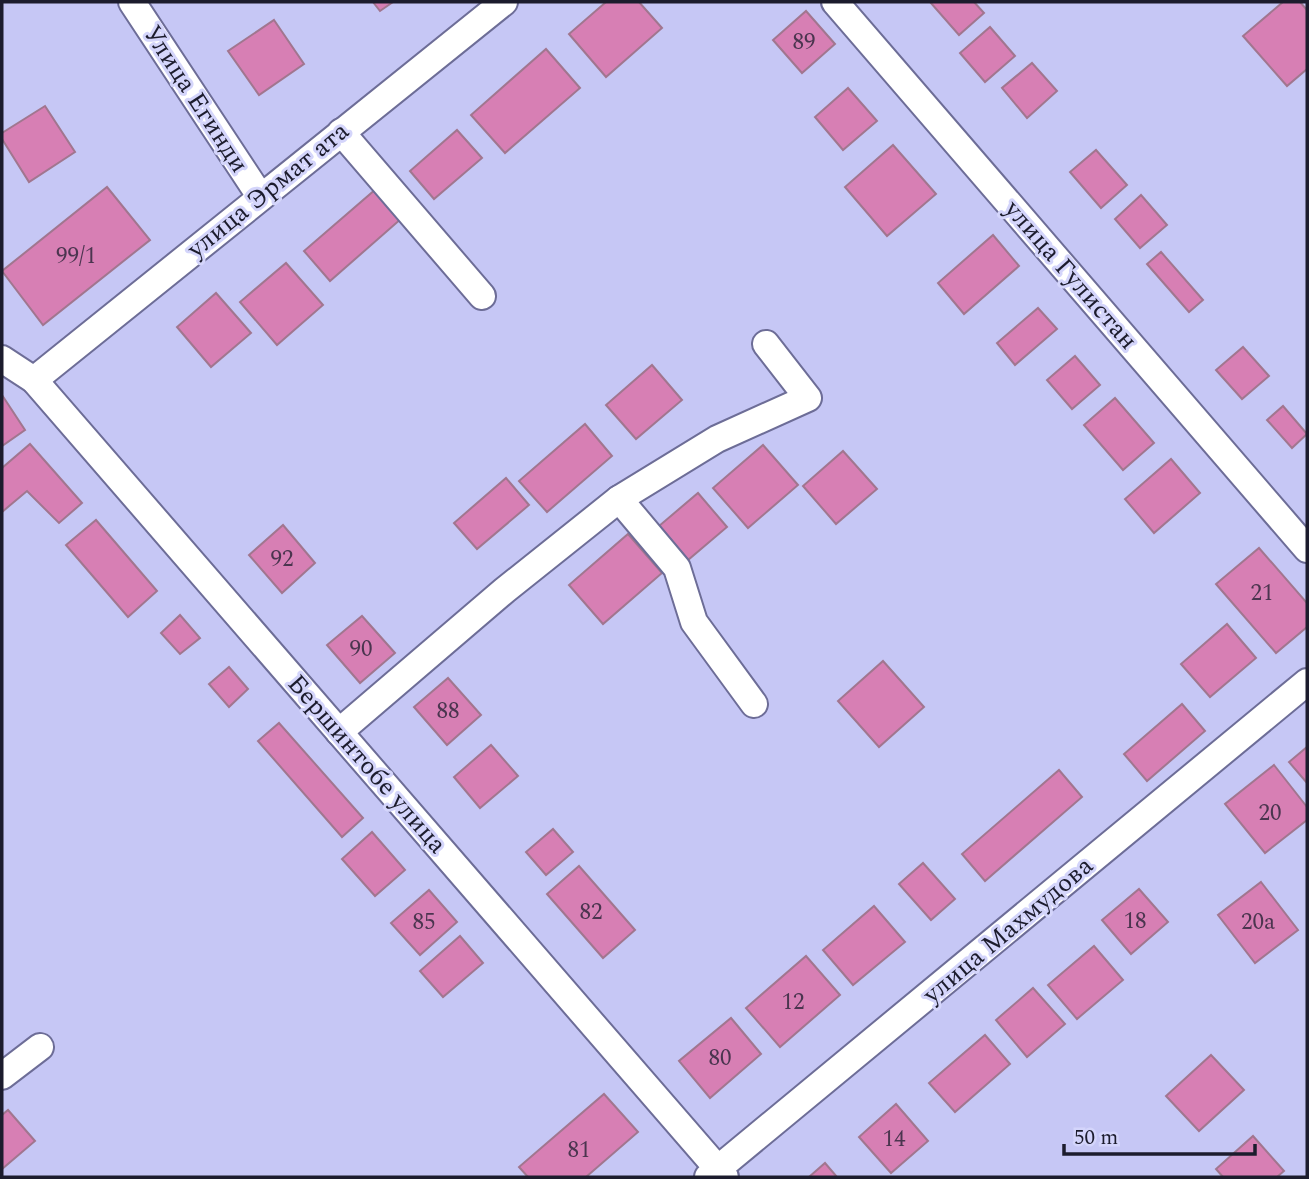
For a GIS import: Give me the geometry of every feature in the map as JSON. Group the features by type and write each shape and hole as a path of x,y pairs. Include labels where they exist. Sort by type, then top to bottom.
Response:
{"street":[{"name":"Улица Егинди","path":"132,2 260,196"},
{"name":"улица Эрмат ата","path":"34,380 504,2"},
{"name":"улица Гулистан","path":"835,2 1307,549"},
{"path":"341,132 482,296"},
{"path":"339,732 505,590 619,499 717,439 808,398 766,344"},
{"name":"Бершинтобе улица","path":"2,359 34,380 717,1174"},
{"path":"619,499 677,568 694,622 754,704"},
{"name":"улица Махмудова","path":"717,1174 1307,682"},
{"path":"2,1076 40,1047"}],"building":[{"path":"373,2 393,2 380,11"},
{"path":"606,2 639,2 662,28 606,77 569,34"},
{"path":"930,2 974,2 984,13 959,35"},
{"path":"1283,2 1300,2 1307,10 1307,69 1287,86 1243,36"},
{"path":"806,11 835,44 802,73 773,40"},
{"path":"274,20 304,64 259,95 228,51"},
{"path":"990,27 1015,56 985,82 960,53"},
{"path":"546,49 580,88 505,153 471,115"},
{"path":"1032,63 1057,91 1027,118 1002,88"},
{"path":"848,88 877,121 843,150 815,117"},
{"path":"45,106 75,152 29,182 2,139 2,133"},
{"path":"457,130 482,158 434,199 410,171"},
{"path":"893,145 936,194 887,236 845,187"},
{"path":"1096,150 1127,185 1101,208 1070,172"},
{"path":"107,187 150,240 43,325 2,271"},
{"path":"376,189 402,218 330,281 304,251"},
{"path":"1141,195 1167,225 1140,248 1115,219"},
{"path":"993,235 1019,266 964,314 938,283"},
{"path":"1161,252 1203,300 1189,312 1147,264"},
{"path":"286,263 323,305 277,345 240,302"},
{"path":"216,293 251,333 211,367 177,327"},
{"path":"1038,308 1057,329 1015,365 997,343"},
{"path":"1243,347 1269,376 1242,399 1216,370"},
{"path":"1075,356 1100,385 1072,409 1047,380"},
{"path":"652,365 682,400 636,439 606,405"},
{"path":"2,395 25,430 2,446"},
{"path":"1115,398 1154,443 1123,470 1084,425"},
{"path":"1283,406 1307,434 1292,448 1267,420"},
{"path":"585,424 612,456 547,512 519,481"},
{"path":"30,444 82,503 59,523 27,491 2,512 2,468"},
{"path":"763,445 798,485 748,528 713,488"},
{"path":"843,451 877,489 836,524 803,486"},
{"path":"1171,459 1200,493 1154,533 1125,499"},
{"path":"506,478 529,505 477,549 454,523"},
{"path":"698,493 727,527 688,560 659,526"},
{"path":"96,520 157,591 128,617 66,545"},
{"path":"283,525 315,563 282,593 249,555"},
{"path":"628,534 662,573 603,624 569,585"},
{"path":"1259,548 1307,603 1307,627 1276,653 1216,584"},
{"path":"180,615 200,638 180,654 161,633"},
{"path":"362,616 395,653 360,683 327,645"},
{"path":"1227,624 1256,658 1210,697 1181,664"},
{"path":"883,661 924,707 879,747 838,701"},
{"path":"229,667 248,689 229,707 209,684"},
{"path":"448,678 481,715 447,745 414,707"},
{"path":"1182,704 1205,731 1147,781 1124,754"},
{"path":"279,723 363,818 342,837 258,741"},
{"path":"491,745 518,776 480,808 454,777"},
{"path":"1307,747 1307,783 1289,762"},
{"path":"1274,765 1307,807 1307,820 1265,853 1225,804"},
{"path":"1059,770 1082,797 985,881 962,854"},
{"path":"553,829 573,852 546,875 526,852"},
{"path":"372,832 405,870 375,896 342,859"},
{"path":"923,863 955,899 931,920 899,884"},
{"path":"579,866 635,930 603,958 547,894"},
{"path":"1261,882 1298,930 1255,963 1218,915"},
{"path":"1139,889 1168,922 1131,954 1102,920"},
{"path":"429,890 457,922 420,955 391,923"},
{"path":"874,906 905,942 853,985 823,950"},
{"path":"460,936 483,963 443,997 420,971"},
{"path":"1094,946 1123,980 1077,1019 1048,985"},
{"path":"806,956 840,995 780,1047 746,1008"},
{"path":"1033,988 1065,1024 1027,1057 996,1020"},
{"path":"731,1018 761,1054 710,1098 679,1061"},
{"path":"985,1035 1010,1064 955,1112 929,1083"},
{"path":"1211,1055 1244,1090 1199,1131 1166,1096"},
{"path":"604,1094 638,1132 586,1177 528,1177 519,1167"},
{"path":"896,1104 928,1141 891,1173 859,1137"},
{"path":"8,1110 35,1141 2,1169 2,1115"},
{"path":"1253,1136 1284,1171 1277,1177 1223,1177 1216,1169"},
{"path":"825,1163 837,1177 809,1177"}]}
